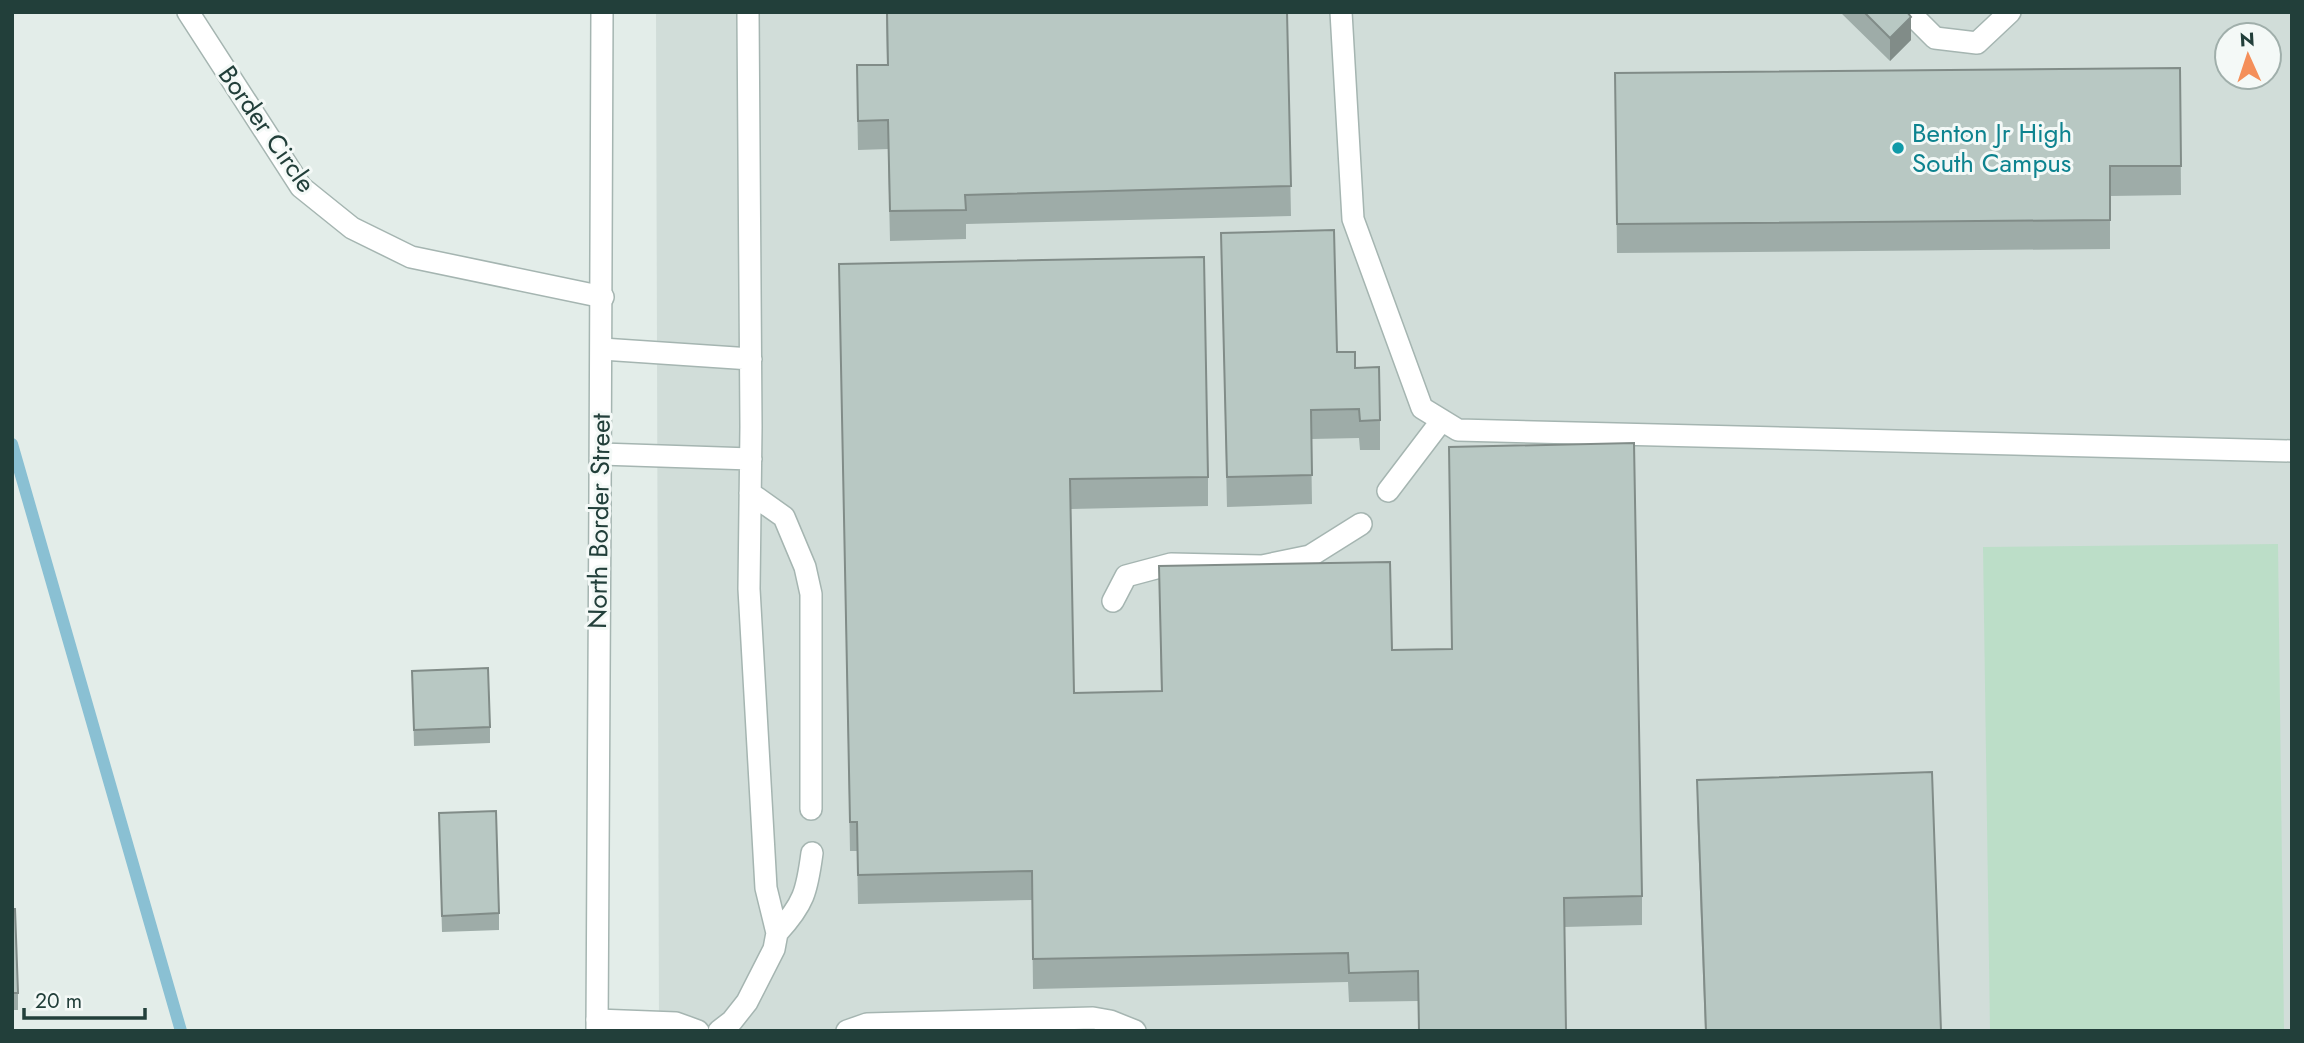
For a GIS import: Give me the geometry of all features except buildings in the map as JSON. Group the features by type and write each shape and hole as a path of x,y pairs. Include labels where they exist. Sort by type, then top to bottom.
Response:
{"street":[{"name":"Border Circle","path":"188,12 301,187 352,228 411,257 603,297"},
{"name":"North Border Street","path":"597,1025 597,657 603,297 602,12"},
{"path":"719,1031 732,1021 747,1002 774,949 777,933 766,888 749,589 751,359 748,12"},
{"path":"1341,12 1353,219 1422,408 1458,430 2292,451"},
{"path":"1909,12 1936,38 1977,43 2010,12"},
{"path":"602,349 751,359"},
{"path":"1388,491 1442,420"},
{"path":"601,454 751,459"},
{"path":"750,493 784,517 805,568 811,594 811,809"},
{"path":"1113,601 1126,576 1171,564 1262,566 1310,556 1361,524"},
{"path":"777,933 794,915 807,890 812,853"},
{"path":"847,1031 867,1024 1093,1025 1110,1021 1135,1031"},
{"path":"597,1025 676,1023 698,1031"}],"shaded area":[{"path":"656,12 2292,12 2292,1031 659,1031"}],"green space":[{"path":"2278,544 2284,1031 1990,1031 1983,547"}],"waterway":[{"path":"12,444 181,1031"}],"place":[{"name":"Benton Jr High South Campus","path":"1898,148"}]}
